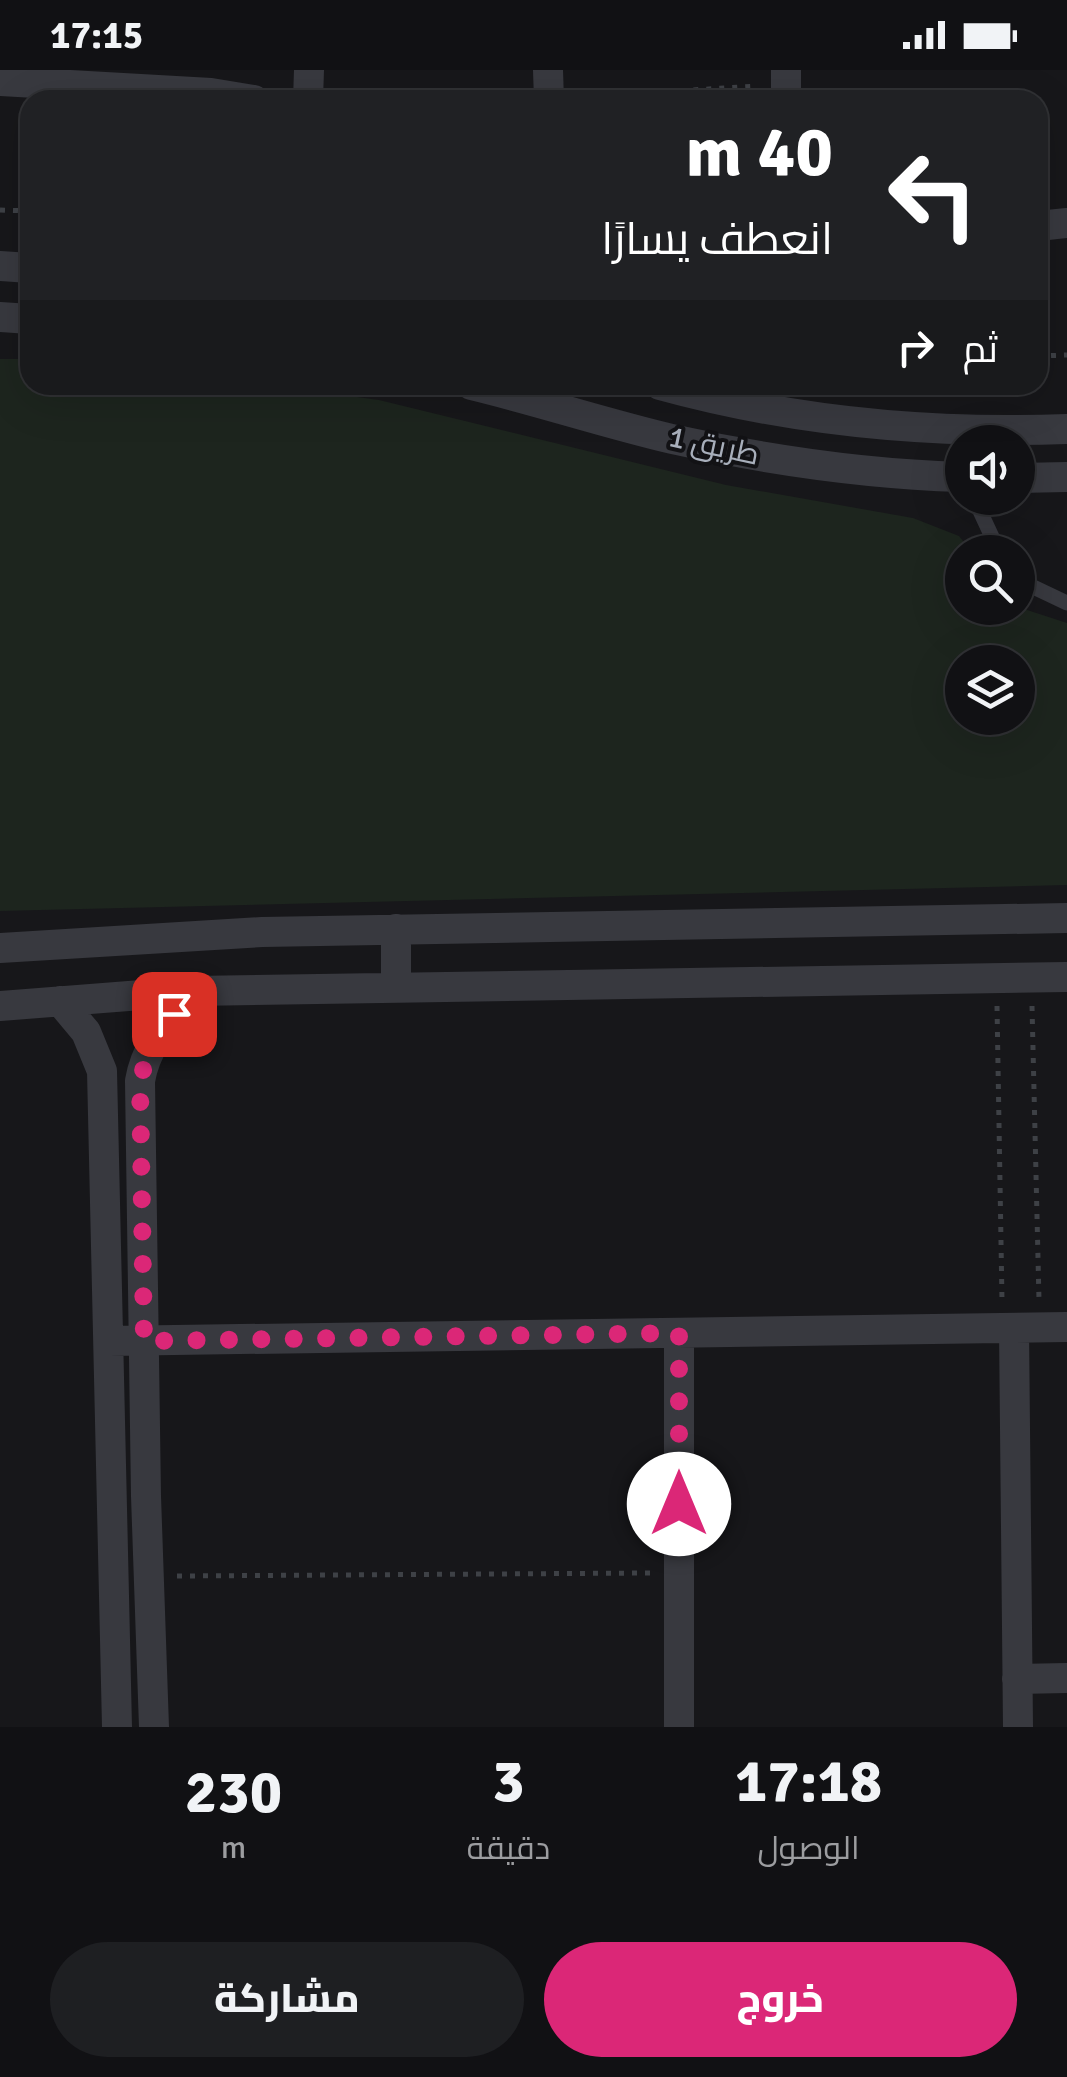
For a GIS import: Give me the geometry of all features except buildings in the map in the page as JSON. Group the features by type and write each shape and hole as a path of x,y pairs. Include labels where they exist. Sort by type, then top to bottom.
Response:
{"street":[{"path":"0,81 159,90"},
{"name":"طريق 1","path":"507,395 731,451 863,472 945,477"},
{"name":"طريق 1","path":"706,395 761,407 888,424 962,430 1067,428"},
{"path":"1035,478 1067,477"},
{"path":"0,948 206,934 1067,918"},
{"path":"396,930 396,988"},
{"path":"0,1006 194,991 1067,977"},
{"path":"154,1727 142,1066 156,1037 194,991"},
{"path":"60,1002 86,1032 102,1071 117,1727"},
{"path":"109,1341 1031,1328 1018,1727"},
{"path":"679,1333 679,1727"},
{"path":"1017,1679 1067,1678"}],"lane":[{"path":"1035,588 1067,603"}],"path":[{"path":"692,90 786,85"},
{"path":"996,978 1031,1328"},
{"path":"1031,1328 1032,978"},
{"path":"149,1576 679,1573"}],"shaded area":[{"path":"0,359 20,359 20,395 342,395 379,400 726,485 913,518 956,535 945,535 945,625 1035,625 1035,613 1067,623 1067,885 0,911"}],"route":[{"path":"174,1014 148,1051 140,1082 144,1341 679,1333 679,1504"}]}
